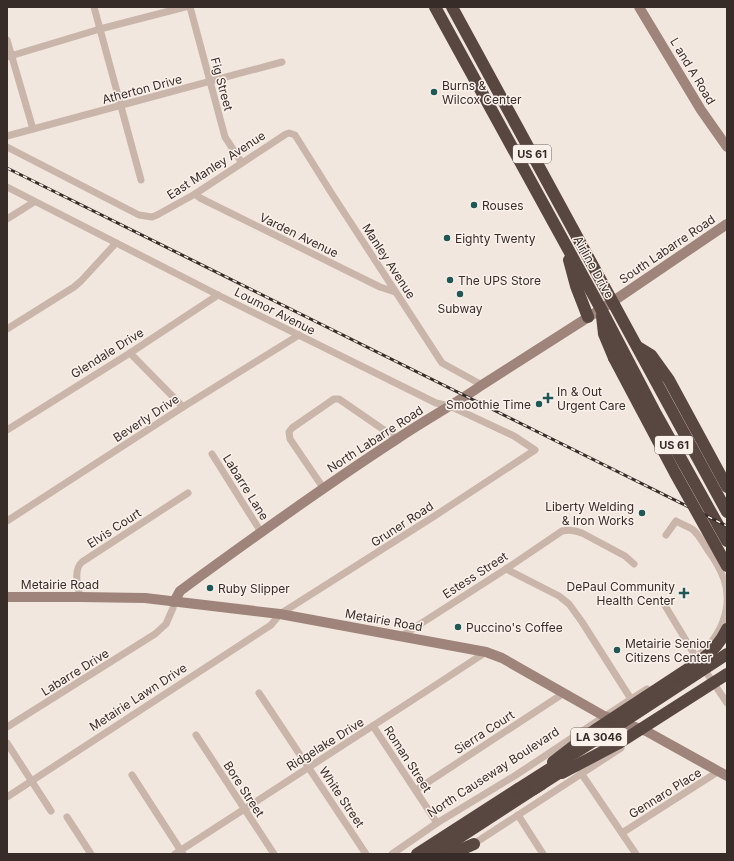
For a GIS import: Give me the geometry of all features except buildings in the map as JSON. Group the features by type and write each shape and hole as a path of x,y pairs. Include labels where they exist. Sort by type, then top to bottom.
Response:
{"highway":[{"name":"Airline Drive","path":"435,7 601,309 656,414 727,541"},
{"name":"Airline Drive","path":"452,7 727,512"},
{"path":"513,149 522,147 546,179"},
{"path":"568,249 569,262 576,286 588,317"},
{"path":"601,309 604,334 614,358 675,473 727,566"},
{"path":"637,346 651,354 669,380 727,487"},
{"path":"531,785 569,749 592,732 710,654 718,645 727,629"},
{"name":"LA 3046","path":"531,785 620,724 727,654"},
{"path":"417,854 520,792 727,663"},
{"path":"531,785 619,743 727,674"},
{"path":"434,854 520,792"},
{"path":"451,854 474,844"}],"street":[{"path":"94,7 141,180"},
{"path":"9,56 100,29 185,7"},
{"name":"Fig Street","path":"190,7 225,137 242,163"},
{"name":"L and A Road","path":"640,7 701,110 727,147"},
{"path":"7,40 9,56 33,129"},
{"name":"Atherton Drive","path":"7,136 282,62"},
{"name":"East Manley Avenue","path":"7,147 139,215 152,217 195,194 286,134 293,134"},
{"name":"Manley Avenue","path":"293,134 301,144 442,363 482,385"},
{"name":"Loumor Avenue","path":"7,187 218,295 436,403 450,406 514,436 535,450"},
{"name":"Varden Avenue","path":"195,194 207,202 380,287 395,292"},
{"path":"7,219 34,202"},
{"name":"South Labarre Road","path":"601,309 727,224"},
{"path":"7,329 74,287 116,243"},
{"name":"Glendale Drive","path":"7,430 130,353 218,295"},
{"name":"North Labarre Road","path":"174,602 180,590 261,532 397,439 601,309"},
{"name":"Beverly Drive","path":"7,521 183,407 299,335"},
{"path":"130,353 183,407"},
{"path":"324,489 290,439 289,432 292,428 334,399 339,399 397,439"},
{"name":"Gruner Road","path":"280,614 535,450"},
{"name":"Labarre Lane","path":"212,454 261,532"},
{"name":"Elvis Court","path":"80,597 77,579 78,568 82,562 188,493"},
{"name":"North Causeway Boulevard","path":"392,854 437,823 516,775 696,657 707,647 715,637 725,617 727,603 724,578 716,562 694,530 676,521 666,535"},
{"name":"Estess Street","path":"400,637 562,531 575,530 582,533 625,556 634,564"},
{"path":"506,569 559,596 569,604 631,699"},
{"name":"Metairie Road","path":"7,597 145,598 280,614 486,652 502,658 604,716 646,731 723,773"},
{"name":"Labarre Drive","path":"7,727 155,634 166,624 174,602"},
{"path":"664,604 696,657 727,703"},
{"name":"Metairie Lawn Drive","path":"7,797 271,625 280,614"},
{"name":"Ridgelake Drive","path":"180,853 244,809 486,652"},
{"path":"459,854 646,731 727,680"},
{"name":"White Street","path":"258,693 366,854"},
{"name":"Sierra Court","path":"416,790 564,693"},
{"name":"Roman Street","path":"373,726 437,823"},
{"name":"Bore Street","path":"196,735 274,854"},
{"path":"7,743 51,811"},
{"name":"Gennaro Place","path":"622,833 723,773"},
{"path":"581,774 636,854"},
{"path":"132,775 180,853"},
{"path":"518,815 543,854"},
{"path":"67,817 91,854"}],"railway":[{"path":"7,168 727,526"}],"place":[{"name":"Burns & Wilcox Center","path":"434,92"},
{"name":"Rouses","path":"474,205"},
{"name":"Eighty Twenty","path":"447,238"},
{"name":"The UPS Store","path":"450,280"},
{"name":"Subway","path":"460,294"},
{"name":"In & Out Urgent Care","path":"548,398"},
{"name":"Smoothie Time","path":"539,404"},
{"name":"Liberty Welding & Iron Works","path":"642,513"},
{"name":"Ruby Slipper","path":"210,588"},
{"name":"DePaul Community Health Center","path":"684,593"},
{"name":"Puccino's Coffee","path":"458,627"},
{"name":"Metairie Senior Citizens Center","path":"617,650"}]}
